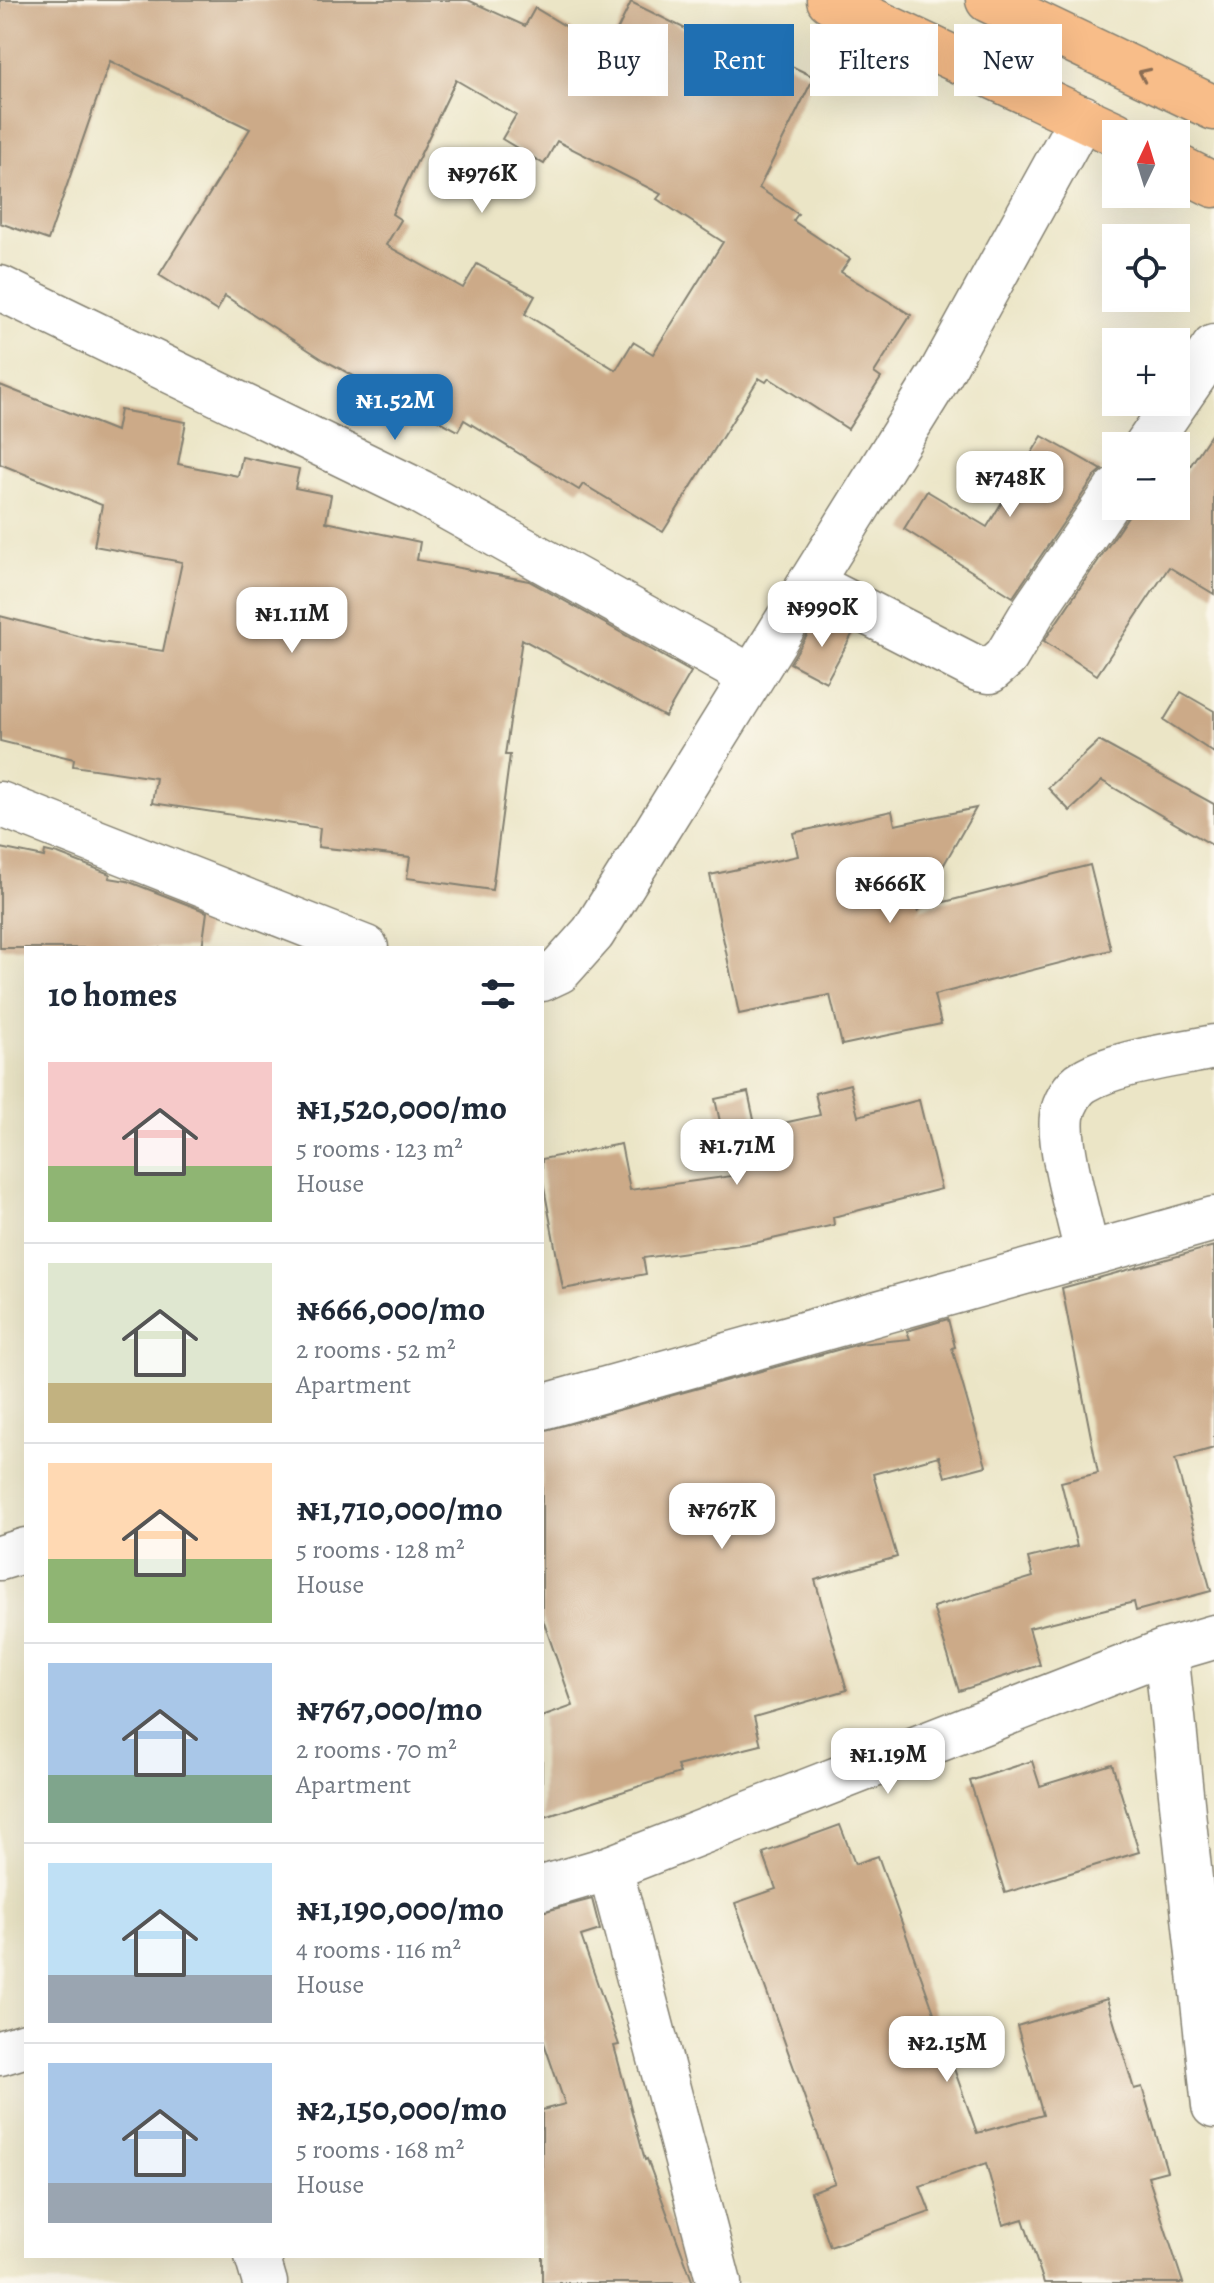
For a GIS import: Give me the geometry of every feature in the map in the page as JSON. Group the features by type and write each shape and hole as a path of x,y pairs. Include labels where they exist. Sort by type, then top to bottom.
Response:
{"main road":[{"path":"988,0 1214,108"},
{"path":"845,3 1099,126"},
{"path":"1190,173 1214,185"}],"street":[{"path":"544,978 559,971 593,933 750,676 1099,126"},
{"path":"0,288 420,492 750,676"},
{"path":"1156,432 1214,347"},
{"path":"810,583 978,669 990,671 1006,657 1102,510"},
{"path":"0,804 361,946"},
{"path":"1087,1254 1062,1139 1062,1115 1068,1099 1080,1082 1103,1072 1214,1047"},
{"path":"544,1406 1214,1219"},
{"path":"0,1558 24,1551"},
{"path":"544,1887 610,1868 1166,1651 1214,1637"},
{"path":"1166,1651 1214,2106"},
{"path":"610,1868 719,2283"},
{"path":"0,2053 24,2046"},
{"path":"258,2258 265,2283"}],"building":[{"path":"0,0 468,0 525,26 535,8 568,28 568,96 668,96 668,24 620,24 631,2 684,28 684,96 794,96 794,67 810,75 810,85 759,188 798,214 793,221 850,259 841,272 911,315 874,373 881,378 848,429 769,378 766,382 759,378 663,532 583,484 579,490 464,420 458,431 398,398 385,419 359,404 370,385 324,360 225,296 217,311 159,275 250,129 110,61 48,240 0,223","holes":["456,80 516,115 502,139 544,164 557,141 661,194 657,199 723,242 653,354 633,342 616,370 525,314 535,296 477,264 463,288 386,245 401,220 392,214"]},
{"path":"0,385 116,431 120,410 186,422 178,464 238,476 242,457 299,469 295,488 331,495 326,522 420,542 417,560 529,581 691,672 665,717 522,639 505,755 510,755 492,890 407,878 410,857 318,847 320,828 152,803 156,778 73,766 74,759 0,741 0,616 101,642 163,651 182,562 94,546 102,505 0,464"},
{"path":"1214,430 1214,594 1169,567 1097,675 1044,641 1126,520 1190,520 1190,466"},
{"path":"1042,436 1102,470 1013,597 904,529 927,491 987,527"},
{"path":"819,616 853,633 826,682 790,663"},
{"path":"1181,692 1214,711 1214,753 1164,720"},
{"path":"1099,741 1214,804 1214,846 1102,781 1070,811 1048,788"},
{"path":"976,808 917,912 921,908 1090,865 1111,950 934,995 941,1024 842,1045 830,995 739,1014 710,875 798,856 793,833 892,811 895,825"},
{"path":"0,848 44,857 45,851 58,854 110,874 109,878 127,881 207,912 202,946 0,948"},
{"path":"850,1084 858,1116 919,1100 941,1189 833,1217 834,1225 759,1242 643,1258 646,1274 563,1289 544,1188 544,1159 621,1144 630,1190 732,1176 715,1099 748,1092 756,1129 820,1115 815,1093"},
{"path":"1214,1246 1214,1448 1175,1459 1211,1591 1136,1611 1134,1602 1029,1628 1040,1665 959,1691 933,1607 1033,1577 1028,1558 1077,1546 1061,1482 1098,1473 1062,1288"},
{"path":"948,1319 955,1347 952,1348 986,1466 945,1477 939,1456 873,1474 897,1557 815,1580 847,1690 754,1717 761,1745 677,1766 680,1773 544,1817 544,1716 573,1706 544,1623 544,1430 859,1344 910,1339 907,1331"},
{"path":"1032,1761 1040,1786 1112,1764 1139,1852 1005,1893 970,1781"},
{"path":"840,1825 855,1864 878,1856 977,2133 1043,2115 1017,2026 1107,1999 1134,2089 1142,2087 1167,2171 1148,2176 1183,2283 1044,2283 1023,2219 1003,2225 986,2163 920,2186 930,2212 830,2247 811,2192 835,2183 735,1903 776,1889 763,1853"},
{"path":"592,1899 600,1930 581,1936 619,2045 614,2046 645,2160 693,2283 542,2283 544,2109 565,2104 544,2043 544,1911"}]}
